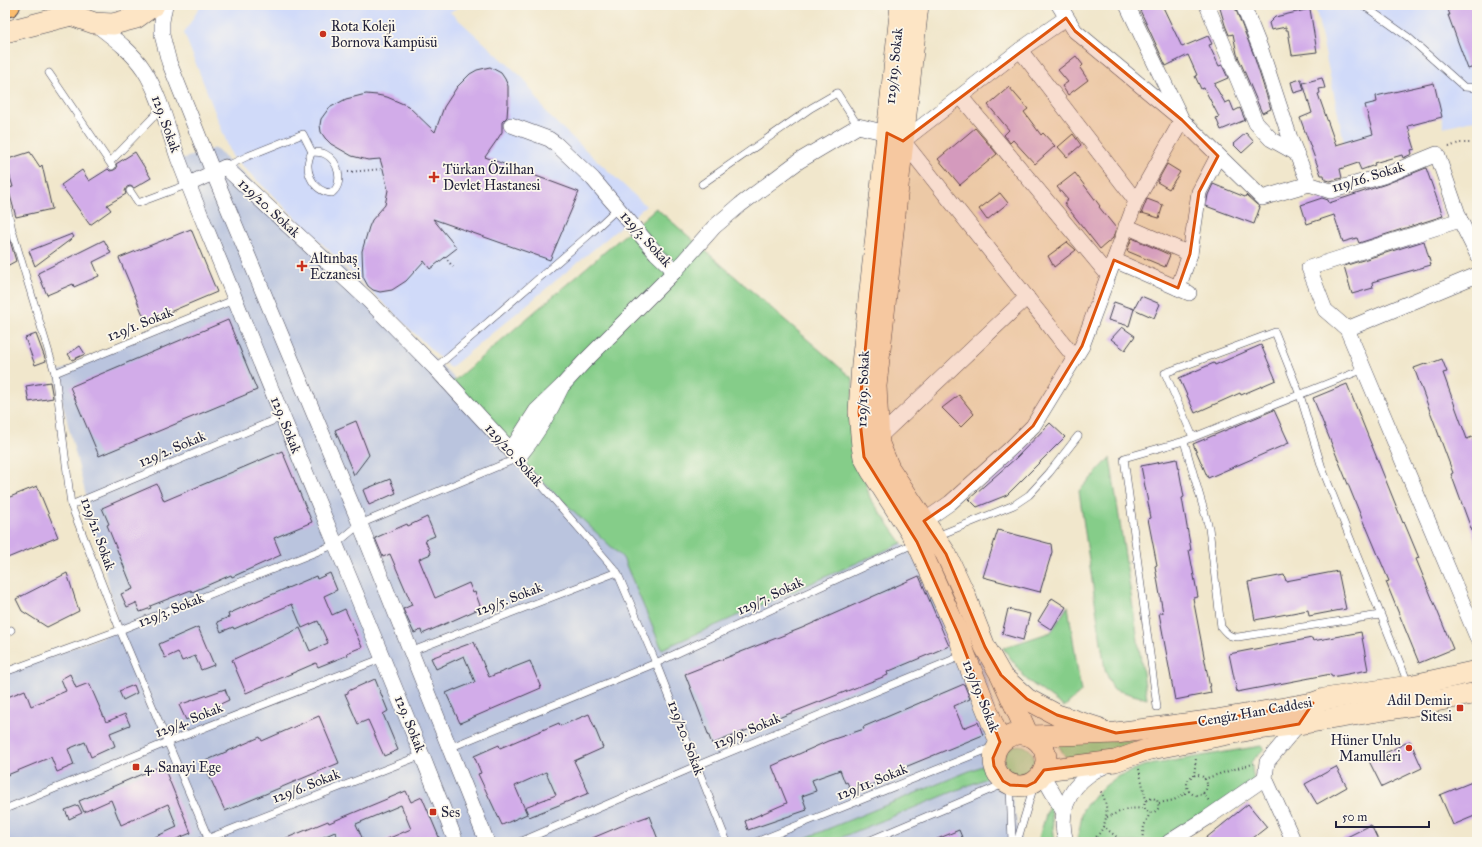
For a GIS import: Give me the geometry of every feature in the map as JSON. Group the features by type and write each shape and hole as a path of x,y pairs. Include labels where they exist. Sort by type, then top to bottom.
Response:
{"main road":[{"path":"5,32 66,10 94,23 113,24 136,18 154,5"},
{"name":"129/19. Sokak","path":"901,5 895,137 876,386 878,438 889,468 926,536"},
{"name":"129/19. Sokak","path":"918,5 895,137 862,364 859,412 862,446 864,457 871,470 926,536 946,554 964,593 975,651 999,744"},
{"name":"129/19. Sokak","path":"975,651 1000,675 1030,736"},
{"name":"Cengiz Han Caddesi","path":"1030,736 1116,733 1216,720 1312,703 1324,699 1409,686 1477,671"},
{"path":"1000,675 1027,699 1056,715 1116,733"},
{"name":"Cengiz Han Caddesi","path":"1040,775 1115,761 1146,750 1249,730 1299,724 1415,706 1477,693"},
{"path":"1023,733 1030,736 1039,742 1044,749 1046,758 1040,775 1027,786 1018,787 1008,784 997,774 994,766 993,758 999,744 1006,737 1014,734 1023,733"}],"street":[{"name":"129. Sokak","path":"165,5 162,21 162,35 166,53 219,169 410,652 487,842"},
{"path":"1127,5 1182,120"},
{"path":"1207,5 1256,123 1271,139 1296,153"},
{"path":"895,137 961,97 1020,50 1063,11 1075,31 1182,120 1262,198 1309,184 1290,138 1261,50 1243,5"},
{"name":"129. Sokak","path":"94,23 119,42 132,55 143,68 152,85 189,184 282,417 383,658 456,842"},
{"path":"1020,50 1136,201"},
{"path":"961,97 1108,275"},
{"path":"926,536 950,503 1010,449 1033,426 1075,358 1082,346 1136,201 1182,120"},
{"name":"129/3. Sokak","path":"511,124 553,141 589,174 656,253 676,271 584,362 562,386 554,404 531,441 515,454"},
{"path":"676,271 714,227 740,205 799,161 858,126 895,137 1027,297 1075,358"},
{"path":"1437,154 1460,220 1477,254"},
{"name":"119/16. Sokak","path":"1309,184 1330,191 1383,176 1437,154"},
{"path":"1114,260 1184,290 1199,192 1218,156"},
{"path":"189,184 219,169"},
{"name":"129/20. Sokak","path":"219,169 368,300 515,454"},
{"path":"1460,220 1309,268 1325,310 1347,329 1477,638"},
{"path":"1126,226 1190,254"},
{"path":"1347,329 1477,275"},
{"path":"878,438 1027,297"},
{"path":"1294,842 1265,778 1267,762 1299,724 1312,703"},
{"path":"1066,842 1063,832 1063,811 1074,789 1090,773 1115,761"},
{"path":"1040,775 1063,811"},
{"path":"1169,842 1265,778"}],"lane":[{"path":"1363,5 1408,37 1464,87 1477,88"},
{"path":"49,73 111,164 161,109"},
{"path":"702,184 811,108 837,93 858,126"},
{"path":"219,169 303,134 312,152"},
{"path":"312,152 326,155 332,160 338,172 339,183 336,189 330,193 320,189 311,180 308,172 309,158 312,152"},
{"path":"130,191 138,203 189,184"},
{"name":"129/21. Sokak","path":"5,198 12,230 55,374 71,505 120,630 209,840"},
{"path":"434,368 590,234 618,208"},
{"name":"129/1. Sokak","path":"55,374 236,299"},
{"path":"1193,437 1165,373 1275,332 1300,395 1322,468 1409,686"},
{"path":"1157,707 1124,458 1184,441 1364,369"},
{"name":"129/2. Sokak","path":"71,505 282,417"},
{"name":"129/7. Sokak","path":"449,748 656,664 926,536 1014,505 1029,495 1049,473 1078,436"},
{"path":"1184,441 1209,528 1221,627 1226,634 1230,637 1238,637 1380,615"},
{"path":"336,544 360,524 497,466 515,454"},
{"name":"129/20. Sokak","path":"515,454 617,572 656,664 727,842"},
{"name":"129/3. Sokak","path":"5,672 120,630 336,544"},
{"name":"129/5. Sokak","path":"410,652 617,572"},
{"name":"129/9. Sokak","path":"520,842 696,766 975,651"},
{"name":"129/4. Sokak","path":"5,809 168,742 383,658"},
{"name":"129/11. Sokak","path":"756,842 999,744"},
{"name":"129/6. Sokak","path":"199,842 209,840 422,755"},
{"path":"1017,842 1040,775"},
{"path":"866,842 1008,784 1012,842"}],"path":[{"path":"1437,154 1459,143 1477,143"},
{"path":"338,172 383,169"},
{"path":"445,257 453,267"},
{"path":"1140,752 1139,768 1146,800 1144,808"},
{"path":"1204,780 1244,766 1267,762"},
{"path":"1193,777 1201,777 1204,780 1206,784 1204,792 1196,795 1189,791 1188,783 1193,777"},
{"path":"1090,842 1100,834 1107,817 1105,797 1100,790"},
{"path":"1159,803 1174,800 1189,791"},
{"path":"1146,800 1153,798 1159,803"},
{"path":"1144,808 1146,812 1154,813 1159,808 1159,803"},
{"path":"1107,817 1126,809 1144,808"},
{"path":"1142,840 1144,826 1150,813"},
{"path":"1103,826 1123,842"},
{"path":"1134,842 1142,840 1147,842"}],"highlighted area":[{"path":"1066,18 1075,31 1182,120 1218,156 1199,192 1190,254 1178,288 1114,260 1082,346 1033,426 950,503 924,521 946,554 985,647 1001,675 1027,699 1057,715 1116,733 1216,720 1313,703 1299,724 1146,750 1115,761 1044,770 1035,782 1027,786 1010,785 1003,781 994,766 993,758 1000,742 958,633 917,542 864,457 859,412 887,133 903,141"}],"shaded area":[{"name":"Türkan Özilhan Devlet Hastanesi","path":"201,5 462,5 450,12 524,79 548,115 646,206 450,368 232,156 184,33"},
{"path":"1315,5 1477,5 1477,120 1444,127 1441,115 1344,142"},
{"path":"215,148 323,247 527,451 623,558 662,649 902,543 982,651 1021,842 5,842 5,673 120,630 55,373 235,299 179,160"}],"green space":[{"path":"656,208 853,379 851,433 870,498 902,543 662,649 623,558 518,458 449,385"},
{"path":"1110,458 1147,699 1113,689 1105,670 1079,491"},
{"path":"1068,606 1081,692 1064,707 1027,680 1003,648 1051,632"},
{"path":"1133,740 1133,746 1066,758 1056,741"},
{"path":"1019,745 1025,746 1033,754 1033,766 1025,774 1019,775 1013,774 1005,766 1004,760 1005,754 1013,746"},
{"path":"1261,746 1264,749 1251,762 1254,781 1160,842 1081,842 1078,837 1083,809 1097,792 1117,777 1143,766"},
{"path":"984,765 989,777 830,842 796,842"},
{"path":"1050,802 1055,842 1041,842 1039,837"}],"building":[{"path":"1146,5 1162,5 1182,47 1208,36 1212,44 1209,45 1219,66 1222,65 1228,78 1214,84 1225,103 1230,101 1234,111 1240,108 1245,120 1221,130 1216,118 1219,117 1204,88 1201,89 1195,76 1197,75 1188,55 1166,66 1139,8"},
{"path":"1219,5 1234,5 1253,53 1271,109 1262,113 1237,54 1233,34 1229,35"},
{"path":"1446,5 1477,5 1477,66 1468,69 1448,15 1450,15"},
{"path":"1310,9 1317,52 1292,55 1288,30 1286,30 1286,27 1271,30 1269,23 1275,17"},
{"path":"1076,56 1083,65 1080,68 1088,80 1068,95 1062,86 1068,82 1058,70"},
{"path":"490,67 501,73 505,79 508,86 508,103 507,117 502,122 502,132 485,157 579,192 550,260 433,219 457,248 430,269 424,261 406,281 392,290 380,292 373,290 368,286 363,277 362,251 372,220 385,205 388,190 380,159 368,160 352,156 331,144 321,132 321,119 329,108 346,99 366,94 377,95 387,97 408,106 435,132 444,107 457,87 470,74 477,70"},
{"path":"1322,78 1325,88 1319,89 1320,93 1318,94 1336,145 1373,134 1365,105 1377,102 1376,96 1434,83 1442,117 1408,126 1415,149 1411,150 1412,154 1403,158 1402,155 1374,163 1375,165 1361,170 1358,163 1340,169 1342,178 1330,181 1325,180 1324,175 1321,175 1300,118 1312,113 1303,83"},
{"path":"1301,79 1304,90 1294,93 1291,82"},
{"path":"1009,87 1028,109 1024,112 1041,135 1043,133 1055,146 1035,164 1013,140 1010,143 1004,135 1009,130 988,105"},
{"path":"975,128 997,154 960,185 938,159"},
{"path":"1246,133 1254,142 1242,153 1233,144"},
{"path":"1073,134 1081,145 1067,157 1058,147"},
{"path":"30,152 40,167 42,165 52,209 16,217 8,188 13,187 5,160"},
{"path":"135,152 151,178 134,188 130,186 127,187 125,191 126,194 107,205 111,210 90,225 61,185 82,170 89,181 108,169 110,171 114,170 117,168 116,164"},
{"path":"1167,164 1180,172 1169,189 1157,182"},
{"path":"1426,168 1443,216 1359,243 1357,238 1343,242 1334,215 1307,224 1301,205 1322,198 1328,200 1329,203 1386,184"},
{"path":"1075,173 1116,228 1113,238 1100,249 1064,203 1068,200 1057,187"},
{"path":"1213,184 1245,197 1246,195 1260,207 1254,224 1206,206 1208,195"},
{"path":"1000,193 1008,203 987,220 979,209"},
{"path":"1147,199 1163,205 1159,218 1141,214"},
{"path":"5,227 16,261 5,267"},
{"path":"191,229 217,292 146,322 119,258"},
{"path":"72,234 74,237 35,266 29,251"},
{"path":"1132,238 1170,255 1165,267 1127,251"},
{"path":"104,240 111,253 93,262 99,276 74,287 73,284 47,295 38,273"},
{"path":"1424,241 1431,265 1372,282 1373,288 1352,294 1344,266"},
{"path":"1067,242 1076,250 1054,267 1048,256"},
{"path":"1141,296 1160,304 1154,318 1134,309"},
{"path":"1114,302 1134,309 1129,326 1108,320"},
{"path":"228,320 257,390 99,456 70,387"},
{"path":"1122,327 1135,336 1125,350 1111,339"},
{"path":"36,334 46,361 35,365 25,338"},
{"path":"1261,345 1276,380 1241,395 1240,393 1195,413 1179,378 1214,363 1215,365"},
{"path":"80,346 85,354 72,360 68,354"},
{"path":"1442,359 1447,372 1443,373 1467,439 1472,437 1477,449 1477,542 1451,474 1453,473 1414,368"},
{"path":"50,382 53,398 29,402 26,386"},
{"path":"1347,384 1403,523 1404,522 1419,558 1416,559 1453,649 1419,663 1386,582 1389,581 1313,398"},
{"path":"959,395 974,414 961,427 942,408"},
{"path":"1274,410 1289,443 1208,478 1193,444"},
{"path":"356,421 369,455 354,475 335,430"},
{"path":"1050,423 1065,437 1007,495 977,507 969,499 1016,458"},
{"path":"282,451 312,522 274,538 281,555 232,577 231,575 192,592 191,590 150,606 151,608 140,612 136,603 127,607 121,594 133,589 107,525 109,524 102,508 157,484 164,501"},
{"path":"1177,459 1191,550 1189,550 1198,597 1193,598 1211,693 1175,700 1159,613 1163,613 1155,566 1157,565 1148,519 1151,518 1141,466"},
{"path":"390,479 396,493 369,505 363,490"},
{"path":"37,486 58,537 5,559 5,499"},
{"path":"427,517 435,536 425,540 431,554 419,559 435,598 469,583 473,593 475,592 481,608 422,634 421,630 414,633 403,609 412,605 390,554 383,557 375,538 407,524 408,526"},
{"path":"998,530 1051,544 1052,552 1040,592 983,577"},
{"path":"1338,571 1346,609 1309,616 1308,610 1255,620 1248,582 1284,575 1286,581"},
{"path":"67,573 79,611 47,627 22,611 16,599"},
{"path":"330,573 337,590 324,596 332,615 345,609 362,647 347,653 348,655 318,667 316,663 246,693 232,660 300,628 310,651 328,643 318,621 302,628 292,604 234,629 233,627 221,632 217,622 229,617 228,614 259,600 316,576 317,579"},
{"path":"919,576 949,646 887,672 888,675 712,744 685,674 802,628"},
{"path":"1052,598 1066,607 1052,630 1038,621"},
{"path":"1008,609 1030,614 1023,640 1002,634"},
{"path":"198,627 214,665 201,670 195,656 182,661 178,652 165,658 159,644"},
{"path":"1361,632 1368,670 1332,677 1331,674 1237,692 1229,654 1312,638 1313,641"},
{"path":"474,642 489,677 530,661 541,688 460,723 446,693 475,682 464,656 436,669 431,658"},
{"path":"70,674 76,688 89,683 106,722 125,714 130,725 110,733 115,746 91,757 85,742 68,749 74,765 57,772 51,757 5,776 5,698 25,690 31,706 66,691 61,679"},
{"path":"375,679 388,711 383,714 398,750 384,756 368,720 358,724 345,694 348,693 348,691"},
{"path":"964,684 970,699 954,706 963,728 978,722 983,735 881,777 882,780 852,793 847,782 845,783 840,770 812,780 816,791 802,796 807,810 748,830 745,821 787,803 772,766 828,741 864,729 863,727"},
{"path":"134,685 137,693 123,700 119,691"},
{"path":"225,689 229,700 186,720 179,705"},
{"path":"589,714 603,748 574,761 589,793 529,817 525,807 556,795 546,772 515,786 527,814 502,825 478,774 481,773 474,756 499,745 500,748 559,723 560,726"},
{"path":"319,716 339,763 225,811 203,762 260,737 262,741"},
{"path":"1410,741 1422,768 1382,787 1369,761"},
{"path":"163,765 191,833 169,842 144,842 177,827 168,804 121,825 111,800 84,812 79,801"},
{"path":"1336,767 1347,787 1317,804 1305,784"},
{"path":"1477,780 1477,815 1453,825 1440,795"},
{"path":"406,791 411,802 422,797 441,842 380,842 411,829 401,805 356,824 364,842 340,842 335,832 312,842 277,842 328,821 329,823"},
{"path":"1248,804 1267,827 1248,842 1201,842"},
{"path":"78,805 82,813 69,819 65,810"},
{"path":"649,816 659,842 583,842 621,826"},
{"path":"1371,825 1379,842 1337,842"},
{"path":"959,830 964,842 930,842"}],"place":[{"name":"Rota Koleji Bornova Kampüsü","path":"323,34"},
{"name":"Türkan Özilhan Devlet Hastanesi","path":"434,177"},
{"name":"Altınbaş Eczanesi","path":"302,266"},
{"name":"Adil Demir Sitesi","path":"1460,708"},
{"name":"Hüner Unlu Mamulleri","path":"1409,748"},
{"name":"4. Sanayi Ege","path":"136,767"},
{"name":"Ses","path":"433,812"}]}
